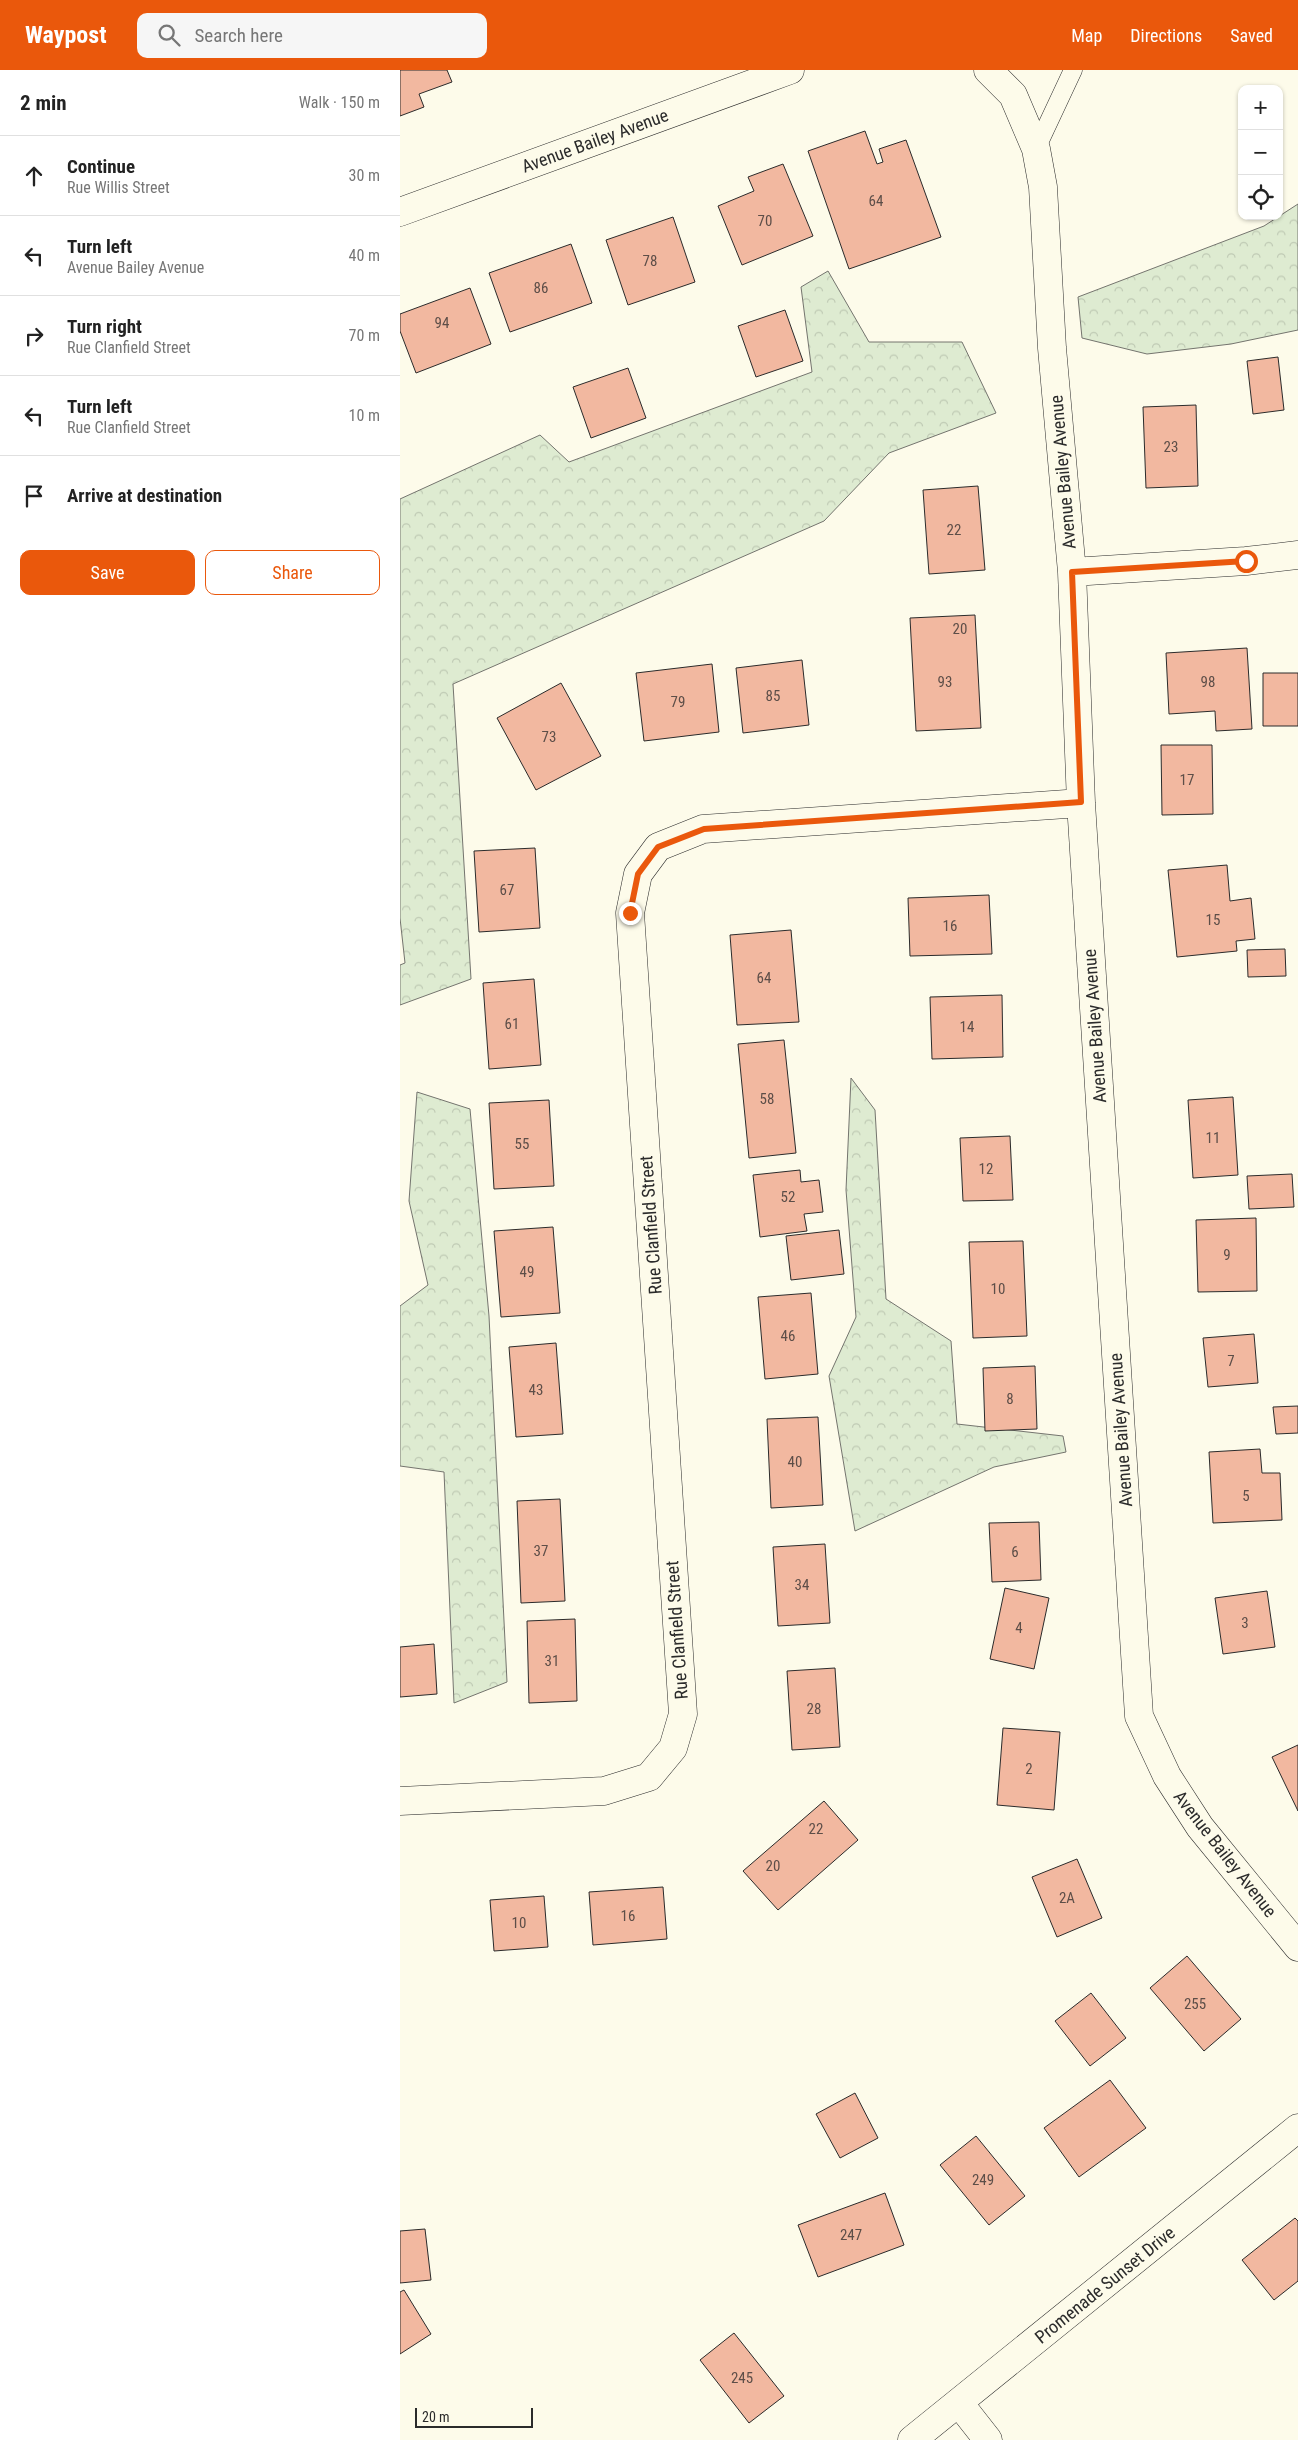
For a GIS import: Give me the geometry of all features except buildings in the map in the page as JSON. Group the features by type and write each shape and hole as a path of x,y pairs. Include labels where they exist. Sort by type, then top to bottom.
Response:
{"street":[{"name":"Avenue Bailey Avenue","path":"400,212 790,70"},
{"name":"Avenue Bailey Avenue","path":"988,70 1013,95 1036,149 1043,186 1052,348 1072,572 1081,802 1139,1716 1166,1776 1200,1827 1298,1947"},
{"path":"1072,572 1246,561 1298,555"},
{"name":"Rue Clanfield Street","path":"400,1801 604,1791 648,1777 673,1748 683,1714 630,913 638,874 658,847 704,829 1081,802"},
{"name":"Promenade Sunset Drive","path":"912,2440 959,2404 1298,2128"},
{"path":"959,2404 988,2440"}],"lane":[{"path":"1036,149 1073,70"}],"green space":[{"path":"1298,204 1298,330 1231,344 1147,354 1082,338 1078,297 1264,226 1273,220 1283,220 1283,214"},
{"path":"828,271 869,342 962,342 996,413 889,453 824,521 453,684 471,979 400,1005 400,965 405,963 400,918 400,499 540,435 569,462 812,372 801,287"},
{"path":"851,1078 875,1110 886,1299 951,1341 957,1424 1063,1436 1066,1452 994,1467 855,1531 829,1376 856,1317 846,1190"},
{"path":"417,1092 470,1109 489,1316 507,1682 454,1703 444,1472 400,1466 400,1306 428,1285 409,1201"}],"route":[{"path":"630,913 638,874 658,847 704,829 1081,802 1072,572 1246,561"}]}
